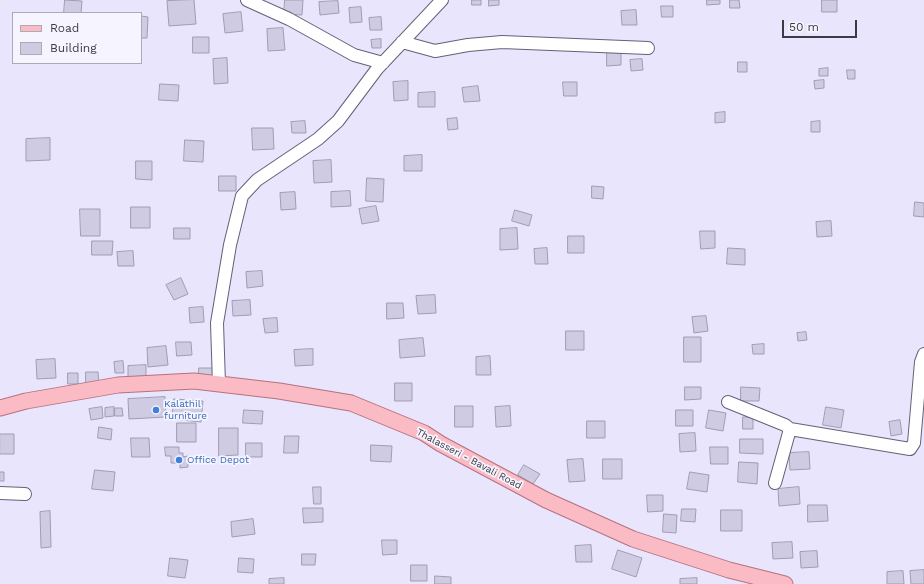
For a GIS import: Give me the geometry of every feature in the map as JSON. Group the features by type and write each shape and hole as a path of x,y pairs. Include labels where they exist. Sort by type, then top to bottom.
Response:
{"main road":[{"name":"Thalasseri - Bavali Road","path":"0,408 118,385 194,381 279,390 352,403 424,434 546,500 633,539 729,570 785,584"}],"street":[{"path":"247,0 289,20 354,55 383,63"},
{"path":"219,384 217,323 230,245 242,196 257,180 318,138 338,121 383,63 442,0"},
{"path":"402,42 435,51 468,45 502,42 648,48"},
{"path":"728,402 785,425 790,430 910,449 914,443 921,362 924,354"},
{"path":"775,483 790,430"},
{"path":"0,493 25,494"}],"building":[{"path":"65,0 82,1 81,12 64,12"},
{"path":"194,0 196,24 169,26 167,1"},
{"path":"285,0 303,0 302,15 284,14"},
{"path":"472,0 481,0 481,5 472,5"},
{"path":"489,0 499,0 499,5 489,6"},
{"path":"707,0 720,0 720,4 707,5"},
{"path":"730,0 739,0 740,8 730,8"},
{"path":"822,0 837,0 837,12 822,12"},
{"path":"338,1 339,13 320,15 319,2"},
{"path":"661,6 673,6 673,17 662,17"},
{"path":"361,7 362,22 350,23 349,8"},
{"path":"636,10 637,25 622,25 621,11"},
{"path":"241,12 243,31 225,33 223,14"},
{"path":"142,16 148,17 147,38 142,38"},
{"path":"381,17 382,30 370,30 369,18"},
{"path":"283,28 285,50 268,51 267,29"},
{"path":"193,37 209,37 209,53 193,53"},
{"path":"381,39 381,48 372,48 371,40"},
{"path":"607,51 621,51 621,65 607,66"},
{"path":"227,58 228,83 214,84 213,59"},
{"path":"642,59 643,70 631,71 630,60"},
{"path":"738,62 747,62 747,72 738,72"},
{"path":"828,68 828,76 819,76 819,69"},
{"path":"847,70 855,70 855,79 848,79"},
{"path":"824,80 824,88 815,89 814,81"},
{"path":"408,81 408,100 394,101 393,82"},
{"path":"563,82 577,82 577,96 564,96"},
{"path":"160,84 179,85 178,101 159,100"},
{"path":"478,86 480,101 464,102 462,88"},
{"path":"435,92 435,107 418,107 418,93"},
{"path":"725,112 725,122 715,123 715,113"},
{"path":"457,118 458,129 448,130 447,119"},
{"path":"305,121 306,133 292,133 291,122"},
{"path":"820,121 820,132 811,132 811,122"},
{"path":"252,128 273,128 274,149 253,150"},
{"path":"50,138 50,160 26,161 26,139"},
{"path":"185,140 204,141 203,162 184,161"},
{"path":"422,155 422,171 404,171 404,156"},
{"path":"331,160 332,182 314,183 313,161"},
{"path":"136,161 152,161 152,180 136,179"},
{"path":"219,176 236,176 236,191 219,191"},
{"path":"367,178 384,179 383,202 366,201"},
{"path":"592,186 604,187 603,199 592,198"},
{"path":"350,191 351,206 331,207 331,192"},
{"path":"295,192 296,209 281,210 280,193"},
{"path":"915,202 924,203 924,217 914,216"},
{"path":"376,206 379,221 362,224 359,209"},
{"path":"131,207 150,207 150,228 131,228"},
{"path":"80,209 100,209 100,236 81,236"},
{"path":"515,210 532,215 529,226 512,221"},
{"path":"831,221 832,236 817,237 816,222"},
{"path":"174,228 190,228 190,239 174,239"},
{"path":"517,228 518,249 500,250 500,229"},
{"path":"700,231 715,231 715,248 701,249"},
{"path":"568,236 584,236 584,253 568,253"},
{"path":"92,241 113,241 112,255 92,255"},
{"path":"547,248 548,264 535,264 534,249"},
{"path":"728,248 745,249 745,265 727,264"},
{"path":"133,251 134,266 118,266 117,252"},
{"path":"262,271 263,286 247,288 246,272"},
{"path":"181,278 188,294 174,300 166,285"},
{"path":"435,295 436,313 418,314 416,296"},
{"path":"250,300 251,315 233,316 232,301"},
{"path":"387,303 403,303 404,318 387,319"},
{"path":"203,307 204,322 190,323 189,308"},
{"path":"706,316 708,331 694,333 692,317"},
{"path":"277,318 278,332 265,333 263,319"},
{"path":"566,331 584,331 584,350 566,350"},
{"path":"806,332 807,340 798,341 797,333"},
{"path":"684,337 701,337 701,362 684,362"},
{"path":"423,338 425,356 400,358 399,340"},
{"path":"176,342 191,342 192,355 177,356"},
{"path":"764,344 764,354 753,354 752,345"},
{"path":"166,346 168,365 148,367 147,348"},
{"path":"313,349 313,365 295,366 294,350"},
{"path":"490,356 491,375 476,375 476,357"},
{"path":"55,359 56,378 37,379 36,360"},
{"path":"123,361 124,373 115,373 114,362"},
{"path":"146,365 146,377 128,377 128,366"},
{"path":"199,368 214,368 214,380 199,380"},
{"path":"86,372 98,372 99,384 86,384"},
{"path":"68,373 78,373 78,384 68,384"},
{"path":"395,383 412,383 412,401 395,401"},
{"path":"685,387 701,387 701,399 685,400"},
{"path":"741,387 760,388 759,401 741,401"},
{"path":"165,397 166,417 129,419 128,399"},
{"path":"174,399 203,401 201,422 172,419"},
{"path":"455,406 473,406 473,427 455,427"},
{"path":"510,406 511,426 496,427 495,407"},
{"path":"102,407 103,418 91,420 89,409"},
{"path":"114,407 114,416 105,417 105,408"},
{"path":"826,407 844,410 841,428 823,425"},
{"path":"115,408 122,408 123,416 115,416"},
{"path":"244,410 263,411 262,424 243,423"},
{"path":"676,410 693,410 693,426 676,426"},
{"path":"709,410 726,413 723,431 706,428"},
{"path":"743,417 753,417 753,429 743,429"},
{"path":"900,420 902,434 891,436 889,422"},
{"path":"587,421 605,421 605,438 587,438"},
{"path":"177,423 196,423 196,442 177,442"},
{"path":"99,427 112,429 111,440 98,438"},
{"path":"219,428 238,428 238,455 219,456"},
{"path":"695,433 696,451 680,452 679,434"},
{"path":"0,434 14,434 14,454 0,454"},
{"path":"285,436 299,436 298,453 284,453"},
{"path":"131,438 149,438 150,457 132,457"},
{"path":"740,439 763,439 763,454 740,453"},
{"path":"246,443 262,443 262,457 246,457"},
{"path":"371,445 392,446 391,462 371,461"},
{"name":"Office Depot","path":"165,447 179,447 179,453 183,453 183,457 188,456 188,467 180,468 180,463 171,463 171,456 166,456"},
{"path":"710,447 728,447 728,464 711,464"},
{"path":"809,452 810,469 790,470 789,453"},
{"path":"583,459 585,481 569,482 567,460"},
{"path":"603,459 622,459 622,479 603,479"},
{"path":"739,462 758,463 757,484 738,482"},
{"path":"524,465 540,474 533,484 518,475"},
{"path":"95,470 115,472 113,491 92,489"},
{"path":"0,472 4,472 4,481 0,481"},
{"path":"690,472 709,475 707,492 687,489"},
{"path":"313,487 321,487 321,504 314,504"},
{"path":"799,487 800,504 779,506 778,489"},
{"path":"647,495 663,495 663,511 648,512"},
{"path":"808,505 827,505 828,521 808,522"},
{"path":"303,508 323,508 323,522 304,523"},
{"path":"682,509 696,509 695,522 681,521"},
{"path":"721,510 742,510 742,531 721,531"},
{"path":"50,511 51,547 41,548 40,512"},
{"path":"664,514 677,515 676,533 663,532"},
{"path":"253,519 255,534 232,537 231,522"},
{"path":"382,540 397,540 397,554 383,555"},
{"path":"792,542 793,558 773,559 772,543"},
{"path":"591,545 592,562 576,562 575,546"},
{"path":"618,550 642,558 636,577 612,569"},
{"path":"817,551 818,567 801,568 800,552"},
{"path":"302,554 316,554 315,565 302,565"},
{"path":"170,558 188,560 185,578 168,576"},
{"path":"239,558 254,559 253,573 238,572"},
{"path":"411,565 427,565 427,581 411,581"},
{"path":"924,570 924,584 911,584 910,571"},
{"path":"903,571 904,584 887,584 887,572"},
{"path":"435,576 451,577 451,584 435,584"},
{"path":"284,578 284,584 269,584 269,579"},
{"path":"697,578 697,584 680,584 680,579"}],"place":[{"name":"Kalathil furniture","path":"156,410"},
{"name":"Office Depot","path":"179,460"}]}
